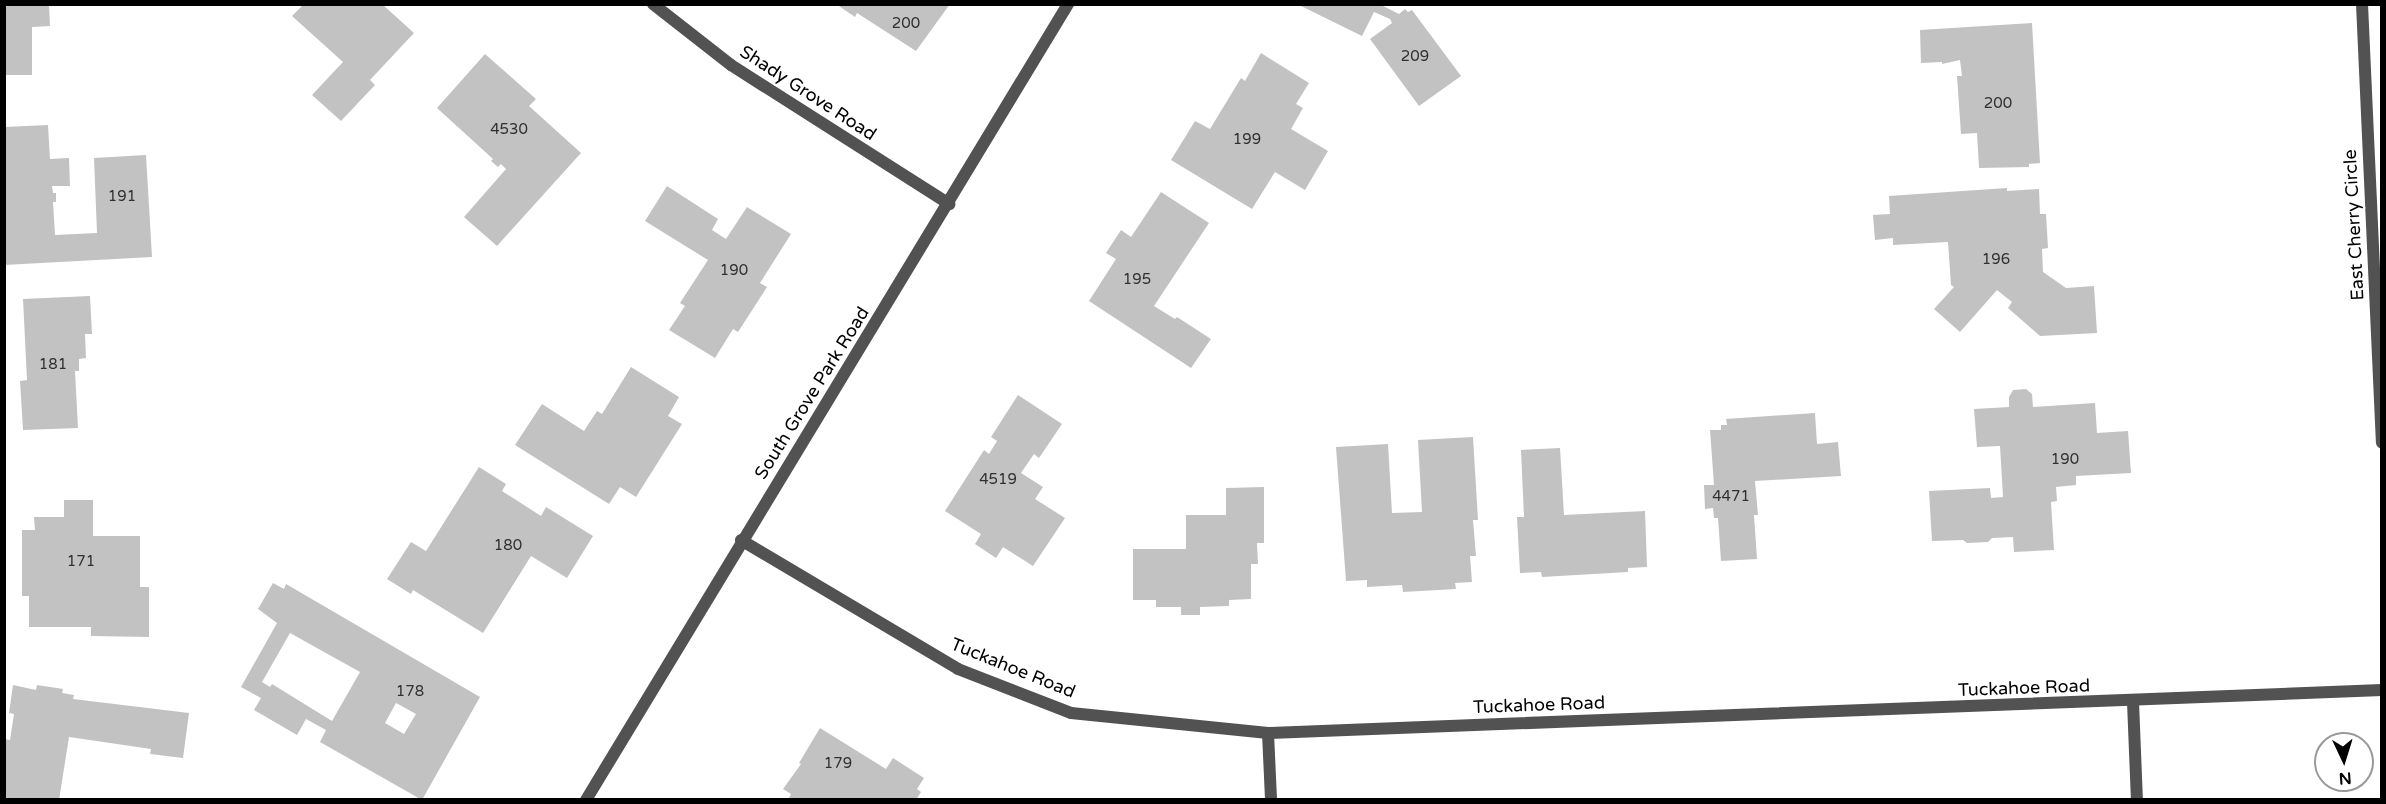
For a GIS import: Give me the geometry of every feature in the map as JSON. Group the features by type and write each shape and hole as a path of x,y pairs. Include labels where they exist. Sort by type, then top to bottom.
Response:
{"street":[{"name":"Shady Grove Road","path":"653,4 731,65 949,204"},
{"name":"South Grove Park Road","path":"586,800 741,540 949,204 1068,4"},
{"name":"East Cherry Circle","path":"2362,4 2382,443"},
{"name":"Tuckahoe Road","path":"741,540 958,669 1071,713 1268,733 2133,702 2382,690"},
{"path":"2133,702 2137,800"},
{"path":"1268,733 1271,800"}],"building":[{"path":"4,4 49,4 50,26 32,27 32,75 4,75"},
{"path":"836,4 950,4 916,51 857,13 855,17"},
{"path":"303,5 383,5 414,33 370,80 375,85 341,121 312,95 343,62 292,16"},
{"path":"1299,5 1381,5 1399,14 1405,9 1408,12 1412,10 1461,76 1419,106 1370,39 1392,23 1390,19 1374,12 1362,36"},
{"path":"2032,23 2040,163 2029,164 2029,167 1979,168 1977,133 1961,134 1957,76 1962,76 1960,60 1942,64 1942,62 1921,63 1920,30"},
{"path":"1261,53 1309,83 1296,104 1303,108 1291,129 1328,151 1305,190 1275,172 1252,209 1171,160 1195,121 1210,129 1241,78 1245,81"},
{"path":"485,54 536,99 529,106 581,153 497,246 464,217 506,169 501,164 498,167 491,161 493,159 437,108"},
{"path":"48,125 50,159 69,158 70,186 52,186 53,193 56,193 56,202 53,202 55,235 97,233 94,158 146,155 152,257 4,265 4,127"},
{"path":"667,186 718,219 712,230 726,239 747,207 791,234 760,283 767,287 738,332 733,329 715,358 669,330 685,306 680,303 708,260 645,221"},
{"path":"2007,188 2007,191 2039,189 2040,214 2046,214 2048,248 2042,249 2043,272 2066,288 2094,286 2097,333 2040,336 2008,308 2012,302 1997,290 1960,332 1934,309 1954,287 1951,285 1948,242 1893,245 1893,238 1875,240 1873,215 1890,214 1889,196"},
{"path":"1161,192 1209,223 1154,306 1175,319 1177,317 1211,339 1191,368 1089,301 1116,259 1106,253 1121,230 1131,237"},
{"path":"90,296 92,334 85,334 86,358 79,359 79,371 75,371 78,428 23,430 20,381 27,380 23,299"},
{"path":"631,367 679,397 668,416 682,424 636,497 620,487 609,504 515,445 542,404 584,431 597,411 602,414"},
{"path":"2026,389 2032,394 2033,407 2095,403 2097,433 2128,431 2131,473 2076,476 2076,485 2056,487 2057,501 2051,502 2054,550 2014,552 2013,537 1992,538 1988,542 1932,541 1929,491 1990,488 1991,498 2003,497 2000,446 1977,447 1974,409 2009,407 2009,397 2013,390"},
{"path":"1018,395 1062,424 1039,458 1034,454 1021,473 1043,487 1035,499 1065,518 1033,566 1003,547 996,558 975,544 981,534 945,511 984,450 989,454 997,441 991,437"},
{"path":"1815,413 1817,444 1838,442 1841,476 1755,481 1758,515 1754,515 1757,559 1721,561 1718,518 1714,518 1713,508 1705,509 1704,485 1714,485 1710,430 1721,430 1721,425 1727,425 1726,419"},
{"path":"1473,437 1478,520 1473,520 1476,556 1470,556 1472,582 1455,583 1456,589 1403,592 1402,585 1367,587 1367,580 1346,581 1336,447 1388,444 1392,513 1422,512 1418,440"},
{"path":"1560,448 1564,515 1645,511 1647,567 1628,568 1628,572 1542,577 1541,572 1520,573 1517,517 1524,517 1521,450"},
{"path":"479,467 506,484 502,491 541,516 546,507 593,536 567,578 531,556 483,633 413,590 411,594 387,579 411,542 426,551"},
{"path":"1264,487 1264,543 1257,543 1258,564 1251,564 1251,599 1229,600 1229,606 1200,607 1200,615 1181,615 1181,607 1156,607 1156,600 1133,600 1133,549 1186,549 1186,515 1226,515 1226,488"},
{"path":"64,500 93,500 93,536 140,536 140,587 149,587 149,637 91,636 91,627 29,627 29,596 22,596 22,530 35,530 34,517 64,517"},
{"path":"273,583 284,589 286,584 480,697 422,800 320,742 326,730 306,719 297,735 254,710 261,698 241,687 277,623 258,609","holes":["290,633 360,672 332,721 272,684 270,687 262,682","396,703 416,714 404,734 385,723"]},
{"path":"13,685 36,690 37,685 63,689 62,693 74,695 73,699 189,713 183,758 150,754 151,749 69,737 59,800 4,800 4,739 10,740 14,714 9,713"},
{"path":"820,728 886,769 893,758 924,778 917,789 921,792 916,800 788,800 791,794 783,789 801,764 799,763"}]}
